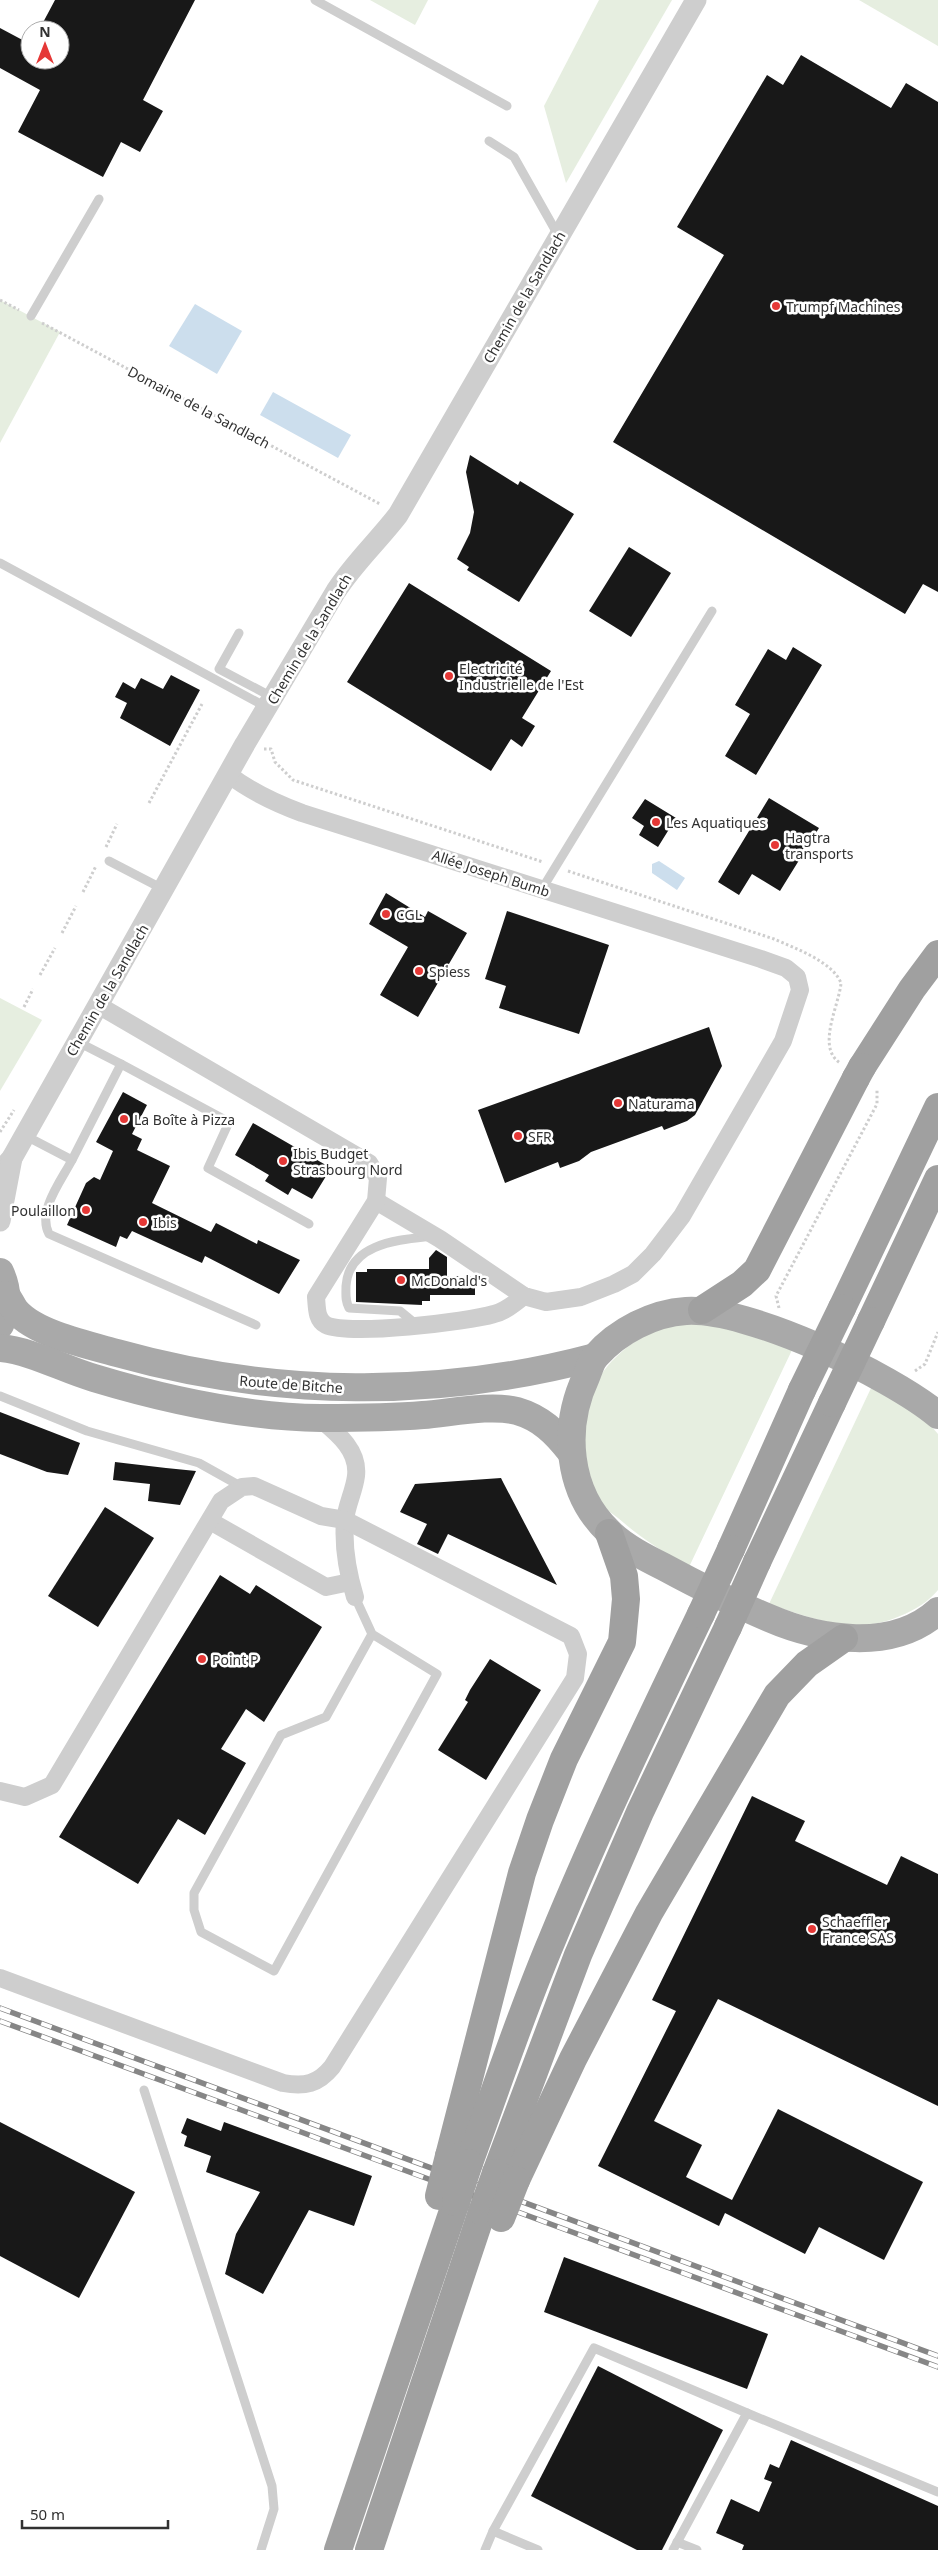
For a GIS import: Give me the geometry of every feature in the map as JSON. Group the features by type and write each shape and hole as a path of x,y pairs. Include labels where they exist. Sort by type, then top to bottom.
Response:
{"highway":[{"path":"702,1310 742,1284 757,1270 859,1074 912,989 938,954"},
{"path":"459,2160 511,2044 551,1941 614,1798 731,1549 802,1390 938,1107"},
{"path":"368,2550 471,2247 492,2215 506,2176 578,1955 640,1812 938,1179"},
{"path":"338,2550 448,2228 447,2199 459,2160 522,1873 540,1820 564,1760 622,1642 625,1622 624,1583 609,1533"},
{"path":"506,2176 573,2059 645,1921 777,1695 807,1664 844,1638"}],"main road":[{"path":"0,1325 6,1308 3,1284"},
{"name":"Route de Bitche","path":"3,1284 17,1311 27,1319 67,1338 190,1372 266,1383 348,1389 421,1386 530,1372 595,1357"},
{"path":"937,1613 907,1630 874,1638 844,1638 791,1628 720,1597 643,1556 609,1533 587,1504 577,1482 570,1451 579,1392 595,1357 624,1332 641,1322 662,1315 702,1310 751,1321 834,1354 888,1382 925,1404 938,1415"},
{"path":"0,1348 22,1353 92,1378 162,1397 262,1414 319,1418 399,1417 497,1409 516,1411 537,1418 555,1431 570,1451"}],"street":[{"name":"Chemin de la Sandlach","path":"0,1221 6,1165 245,744 272,703 341,582 398,515 696,0"},
{"name":"Allée Joseph Bumb","path":"228,774 245,787 271,802 761,959 786,968 797,977 800,990 783,1041 682,1216 654,1254 633,1274 582,1297 546,1302 524,1296"},
{"path":"98,1005 369,1163 378,1178 376,1201 316,1297 318,1314 325,1324 344,1330 417,1325 494,1314 506,1309 524,1296 434,1236 376,1201"},
{"path":"210,1521 326,1587 352,1589 345,1546 345,1520 356,1476 353,1454 341,1436 319,1418"},
{"path":"0,1791 26,1797 52,1785 221,1500 242,1487 254,1486 321,1516 345,1520 571,1636 578,1654 575,1678 332,2067 315,2083 295,2085 283,2083 0,1978"}],"lane":[{"path":"315,0 507,106"},
{"path":"489,140 514,157 558,236"},
{"path":"31,316 99,199"},
{"path":"0,563 272,703"},
{"path":"542,889 712,611"},
{"path":"239,633 219,670 272,703"},
{"path":"109,861 164,889"},
{"path":"77,1042 230,1122 208,1168 309,1224"},
{"path":"121,1064 44,1215 44,1225 49,1234 256,1325"},
{"path":"24,1134 72,1160"},
{"path":"417,1325 400,1311 349,1308 345,1301 347,1277 350,1266 365,1252 392,1241 434,1236"},
{"path":"0,1396 87,1431 199,1463 242,1487"},
{"path":"352,1589 372,1634 438,1674 274,1971 201,1932 194,1910 194,1892 281,1734 326,1717 372,1634"},
{"path":"144,2090 272,2486 274,2509 261,2550"},
{"path":"485,2550 493,2532 594,2348 938,2492"},
{"path":"697,2550 675,2546 747,2413"},
{"path":"493,2532 538,2550"}],"path":[{"name":"Domaine de la Sandlach","path":"0,300 398,515"},
{"path":"149,802 202,704"},
{"path":"245,744 271,749 275,762 293,780 774,939 799,949 832,969 841,983 829,1036 830,1054 877,1089 877,1104 776,1296 783,1312"},
{"path":"104,850 117,824"},
{"path":"83,892 96,866"},
{"path":"62,933 76,906"},
{"path":"40,975 55,948"},
{"path":"24,1007 33,989"},
{"path":"912,1374 925,1364 938,1332"}],"shaded area":[{"path":"370,0 428,0 415,25"},
{"path":"599,0 672,0 566,183 544,106"},
{"path":"859,0 938,0 938,46"},
{"path":"0,300 60,332 0,443"},
{"path":"0,998 42,1020 0,1091"},
{"path":"701,1322 733,1327 792,1350 689,1567 644,1538 601,1503 588,1478 582,1452 581,1427 586,1403 597,1381 612,1361 632,1344 656,1330 672,1325"},
{"path":"872,1386 923,1417 938,1434 938,1590 926,1602 911,1611 883,1622 867,1625 850,1625 818,1620 769,1604"}],"water":[{"path":"195,304 242,331 217,374 169,346"},
{"path":"273,392 351,435 338,458 260,415"},
{"path":"659,861 685,878 677,890 652,873 652,864"}],"building":[{"path":"55,0 195,0 143,100 163,111 140,152 121,142 103,177 18,132 40,90 0,68 0,28 20,39 20,70 70,70 70,20 44,20"},
{"path":"801,55 891,108 906,83 938,102 938,592 923,584 905,614 613,442 724,255 677,227 767,75 783,85"},
{"path":"470,455 518,485 520,481 574,514 519,602 467,570 469,567 457,559 470,533 474,512 466,472"},
{"path":"629,547 671,573 631,637 589,611"},
{"name":"Electricité Industrielle de l'Est","path":"409,583 551,671 522,718 535,726 522,747 511,739 491,771 347,682"},
{"path":"793,647 822,665 756,775 725,756 750,714 735,705 768,649 786,660"},
{"path":"171,675 200,690 170,746 120,718 127,703 115,697 123,682 135,689 141,678 163,689"},
{"name":"Hagtra transports","path":"769,798 819,828 780,891 752,874 739,895 718,882"},
{"name":"Les Aquatiques","path":"645,799 676,818 658,847 639,835 644,826 632,818"},
{"name":"Spiess","path":"386,893 425,917 428,911 467,933 418,1017 380,995 408,947 369,924"},
{"path":"507,911 609,945 579,1034 499,1008 506,986 485,979"},
{"name":"Naturama","path":"709,1027 722,1066 695,1115 687,1121 664,1130 662,1126 591,1152 579,1161 560,1168 558,1162 505,1183 478,1110"},
{"name":"Ibis","path":"123,1092 147,1105 132,1134 142,1139 137,1150 170,1166 152,1203 211,1232 216,1223 257,1244 258,1240 300,1260 279,1294 205,1256 202,1263 132,1231 127,1239 120,1236 116,1247 67,1225 86,1183 94,1177 100,1180 113,1151 96,1142"},
{"name":"Ibis Budget Strasbourg Nord","path":"253,1123 331,1168 312,1199 292,1188 288,1195 265,1181 269,1175 235,1155"},
{"name":"McDonald's","path":"436,1250 447,1257 447,1276 475,1276 475,1295 430,1295 430,1301 422,1301 422,1305 356,1302 356,1272 367,1272 367,1269 429,1269 429,1258"},
{"path":"0,1412 80,1443 68,1475 47,1472 0,1454"},
{"path":"115,1462 196,1471 180,1505 148,1501 150,1484 113,1480"},
{"path":"501,1478 557,1585 448,1534 438,1554 417,1544 427,1524 400,1512 415,1484"},
{"path":"105,1507 154,1538 98,1627 48,1596"},
{"path":"220,1575 250,1594 256,1585 322,1627 264,1722 246,1709 221,1749 246,1763 205,1835 178,1819 138,1884 59,1837"},
{"path":"490,1659 541,1690 486,1780 438,1750 468,1702 465,1700 470,1690"},
{"name":"Schaeffler France SAS","path":"752,1796 805,1821 795,1841 887,1885 901,1856 938,1874 938,2106 718,1999 654,2121 702,2145 686,2177 732,2200 778,2109 923,2182 884,2260 819,2227 805,2254 725,2213 719,2226 598,2166 676,2011 652,2000"},
{"path":"187,2118 221,2131 224,2122 372,2176 354,2226 309,2210 263,2294 225,2274 236,2234 260,2192 206,2172 211,2156 184,2146 187,2136 181,2133"},
{"path":"0,2122 135,2192 79,2298 0,2256"},
{"path":"564,2257 768,2334 747,2389 544,2312"},
{"path":"598,2366 723,2430 662,2550 637,2550 531,2496"},
{"path":"791,2440 938,2506 938,2550 742,2550 744,2545 716,2533 731,2499 759,2512 772,2482 764,2479 770,2464 779,2468"}],"railway":[{"path":"0,2008 938,2356"},
{"path":"0,2021 938,2367"}],"place":[{"name":"Trumpf Machines","path":"776,306"},
{"name":"Electricité Industrielle de l'Est","path":"449,676"},
{"name":"Les Aquatiques","path":"656,822"},
{"name":"Hagtra transports","path":"775,845"},
{"name":"CGL","path":"386,914"},
{"name":"Spiess","path":"419,971"},
{"name":"Naturama","path":"618,1103"},
{"name":"La Boîte à Pizza","path":"124,1119"},
{"name":"SFR","path":"518,1136"},
{"name":"Ibis Budget Strasbourg Nord","path":"283,1161"},
{"name":"Poulaillon","path":"86,1210"},
{"name":"Ibis","path":"143,1222"},
{"name":"McDonald's","path":"401,1280"},
{"name":"Point P","path":"202,1659"},
{"name":"Schaeffler France SAS","path":"812,1929"}]}
